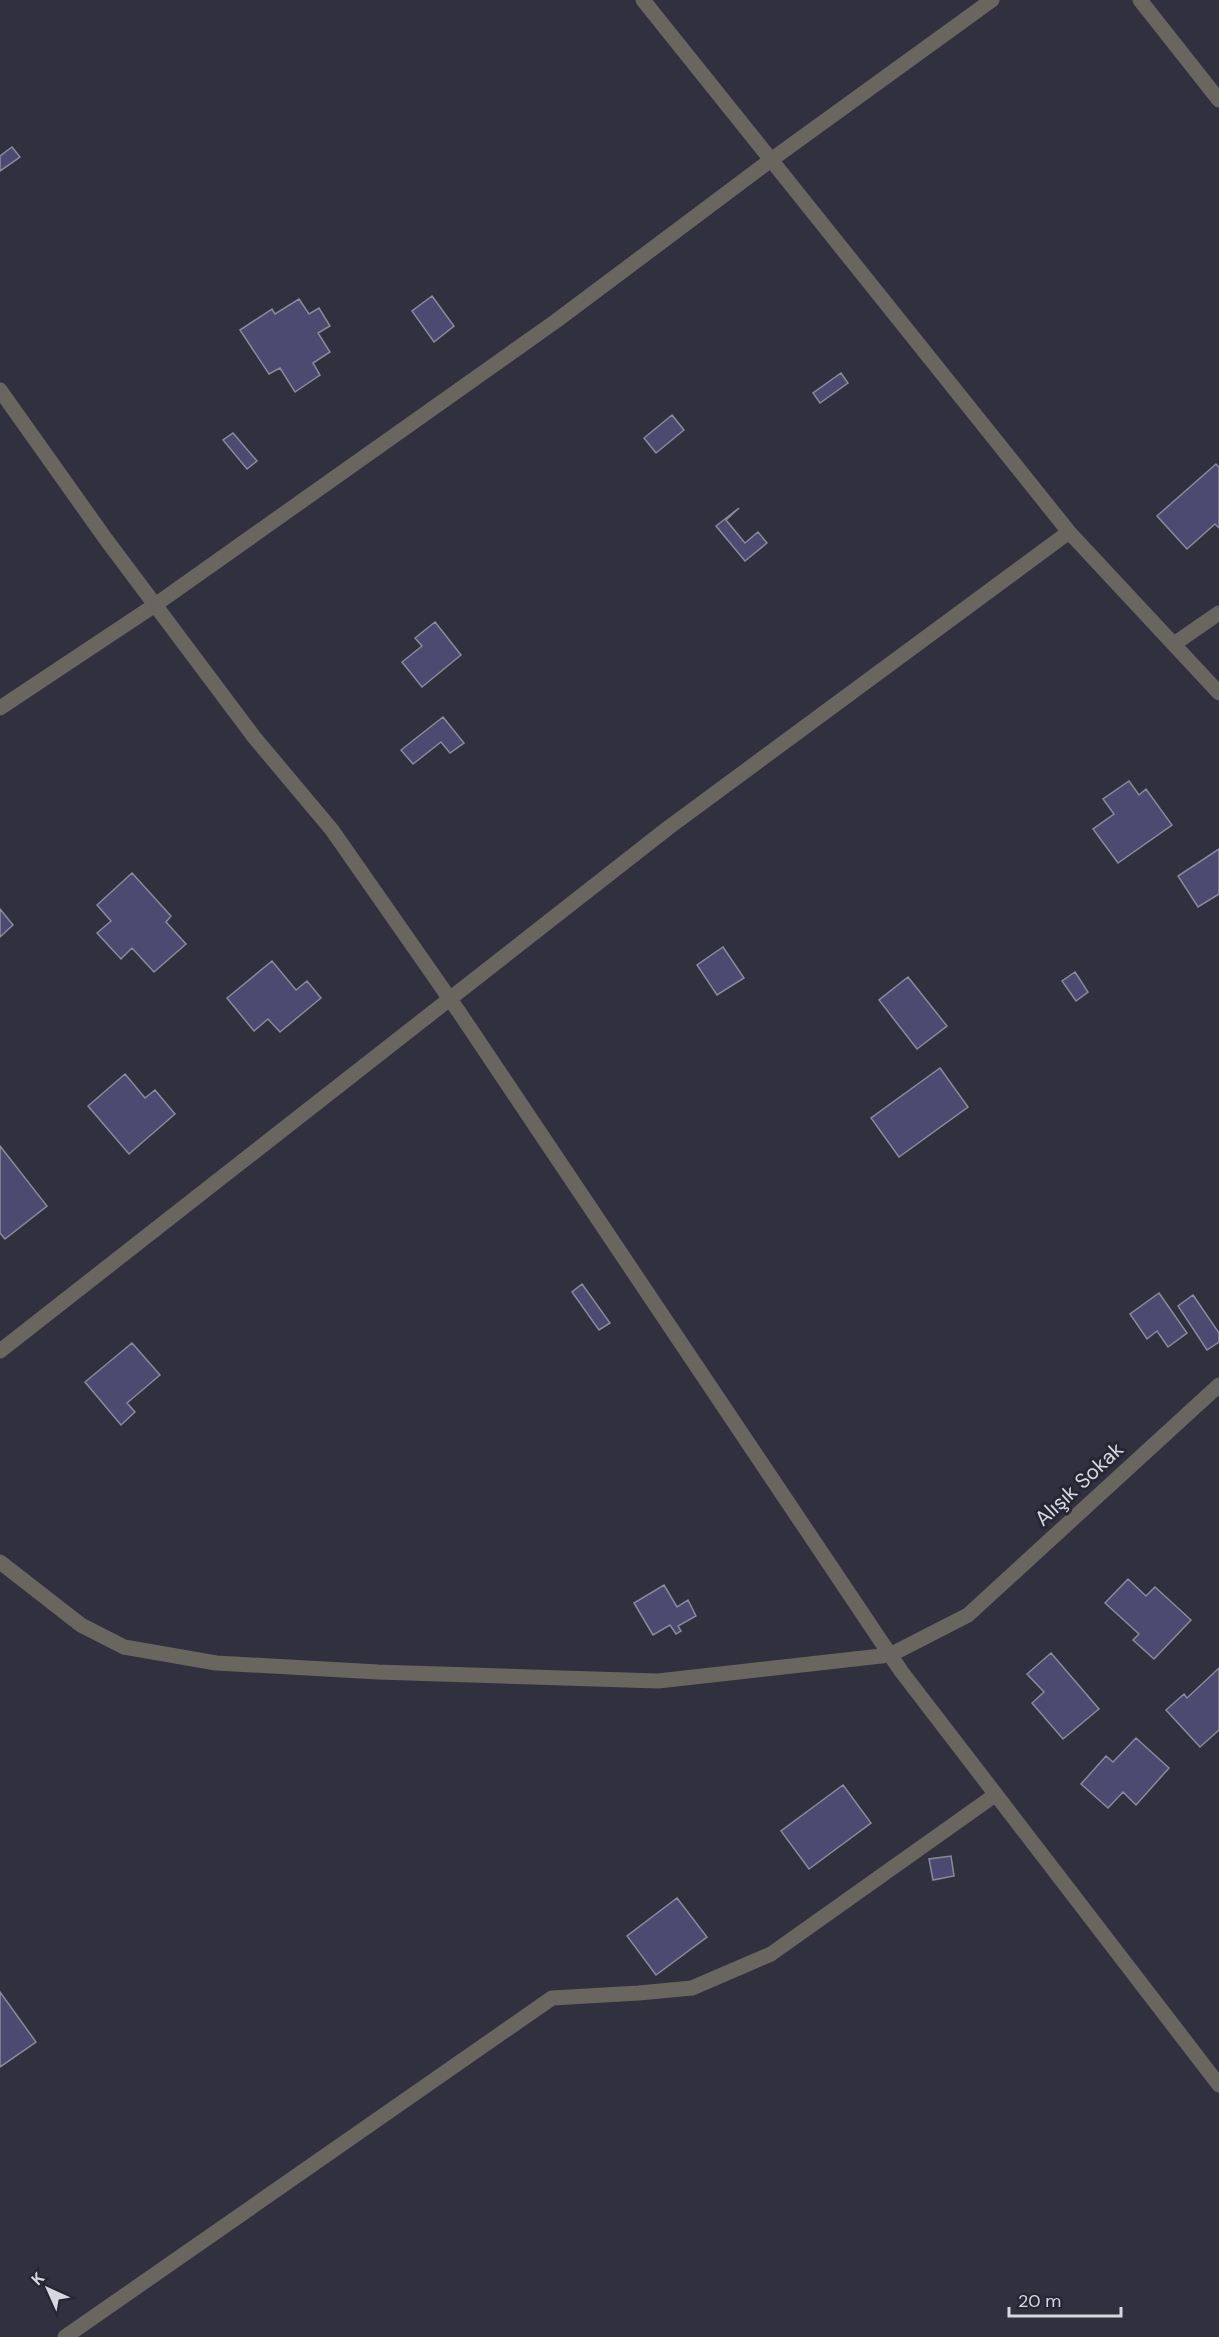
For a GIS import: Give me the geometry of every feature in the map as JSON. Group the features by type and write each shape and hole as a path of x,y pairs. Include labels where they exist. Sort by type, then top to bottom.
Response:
{"street":[{"path":"643,0 1070,532 1219,693"},
{"path":"0,708 155,605 556,321 771,160 993,0"},
{"path":"1140,0 1219,100"},
{"path":"0,390 155,605 254,737 332,830 450,1000 890,1655 995,1795 1216,2075"},
{"path":"0,1351 668,828 1070,532"},
{"path":"1174,644 1219,612"},
{"name":"Alışık Sokak","path":"890,1655 968,1615 1219,1385"},
{"path":"0,1562 81,1625 124,1647 216,1663 378,1672 658,1681 890,1655"},
{"path":"65,2337 552,1998 692,1988 771,1954 995,1795"}],"building":[{"path":"12,147 20,157 0,171 0,156"},
{"path":"432,296 454,326 434,342 412,311"},
{"path":"299,299 309,314 319,308 330,326 318,333 330,352 313,363 320,375 295,392 280,368 269,374 240,330 272,309 275,314"},
{"path":"841,373 848,383 820,403 813,393"},
{"path":"672,415 684,430 656,453 644,438"},
{"path":"233,433 257,461 247,469 223,440"},
{"path":"1216,464 1219,467 1219,528 1215,524 1187,549 1157,516"},
{"path":"739,508 726,520 745,543 758,532 767,543 745,561 716,526"},
{"path":"435,622 461,655 422,687 402,662 422,646 415,638"},
{"path":"443,717 464,743 450,753 441,742 413,764 401,750"},
{"path":"1129,781 1139,795 1146,789 1172,825 1118,863 1093,829 1114,814 1103,799"},
{"path":"1219,849 1219,894 1198,907 1178,876"},
{"path":"132,873 171,916 166,922 186,944 154,972 132,948 121,959 97,933 111,921 97,905"},
{"path":"0,909 13,925 0,937"},
{"path":"723,947 744,978 717,995 697,965"},
{"path":"272,961 296,990 307,981 321,998 280,1032 268,1019 254,1031 227,998"},
{"path":"1075,972 1088,992 1076,1001 1062,981"},
{"path":"908,977 947,1026 917,1049 879,1000"},
{"path":"940,1068 968,1107 899,1157 871,1118"},
{"path":"125,1074 145,1098 155,1090 175,1114 129,1154 88,1106"},
{"path":"0,1146 47,1206 5,1239 0,1233"},
{"path":"582,1284 610,1323 599,1330 572,1292"},
{"path":"1159,1293 1187,1333 1168,1347 1157,1331 1147,1339 1130,1314"},
{"path":"1193,1295 1219,1333 1219,1342 1207,1350 1178,1306"},
{"path":"132,1343 160,1375 127,1403 135,1412 121,1425 85,1382"},
{"path":"1128,1579 1146,1596 1155,1587 1191,1620 1154,1659 1133,1640 1139,1634 1105,1603"},
{"path":"664,1585 677,1607 688,1600 696,1616 678,1626 681,1631 676,1634 670,1625 653,1635 634,1603"},
{"path":"1051,1653 1099,1709 1063,1739 1032,1703 1044,1692 1027,1674"},
{"path":"1219,1668 1219,1730 1200,1747 1166,1710 1184,1694 1187,1698"},
{"path":"1136,1738 1169,1768 1136,1805 1123,1792 1108,1808 1081,1784 1106,1756 1113,1762"},
{"path":"843,1785 871,1823 809,1869 781,1831"},
{"path":"951,1856 954,1876 933,1880 929,1859"},
{"path":"677,1898 707,1937 656,1975 627,1936"},
{"path":"0,1992 36,2042 0,2067"}]}
